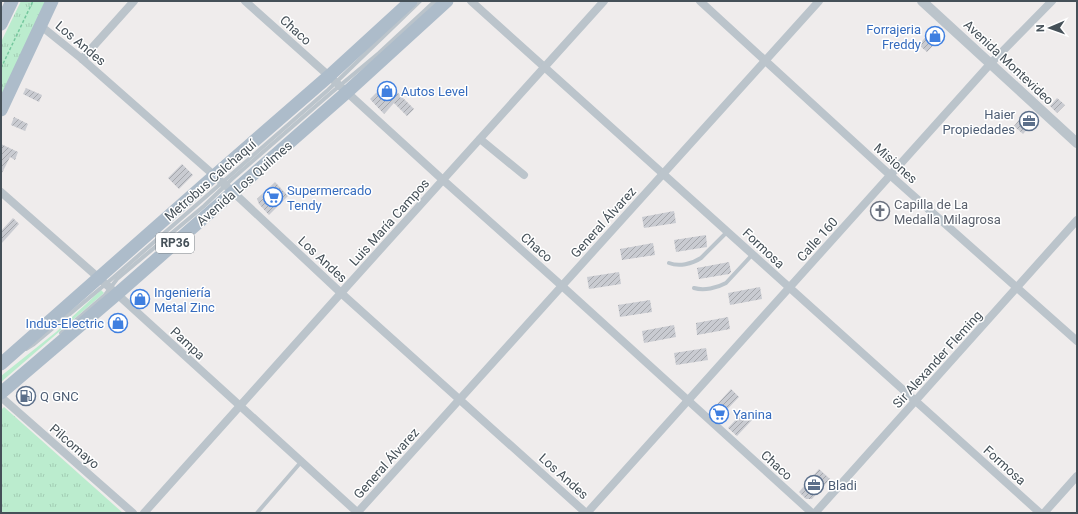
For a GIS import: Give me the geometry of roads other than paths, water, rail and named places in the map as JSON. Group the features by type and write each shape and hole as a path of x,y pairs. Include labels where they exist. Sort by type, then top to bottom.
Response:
{"main road":[{"path":"1,24 12,1"},
{"path":"1,110 52,1"},
{"name":"Avenida Los Quilmes","path":"2,363 108,286 338,84 411,1"},
{"name":"Avenida Los Quilmes","path":"1,392 108,286 223,184 338,84 447,1"}],"street":[{"path":"82,59 134,1"},
{"name":"Chaco","path":"245,1 813,513"},
{"name":"Formosa","path":"471,1 663,174 728,230 789,288 1040,513"},
{"name":"Luis María Campos","path":"144,513 604,1"},
{"name":"Misiones","path":"700,1 890,175 1077,341"},
{"name":"General Álvarez","path":"357,513 819,1"},
{"name":"Avenida Montevideo","path":"922,1 1077,143"},
{"name":"Calle 160","path":"587,513 991,63 1052,1"},
{"name":"Los Andes","path":"41,26 82,59 223,184 341,293 587,513"},
{"path":"480,139 524,175"},
{"name":"Pampa","path":"1,192 108,286 357,513"},
{"name":"Sir Alexander Fleming","path":"813,513 1077,220"},
{"name":"Pilcomayo","path":"1,397 133,513"},
{"path":"1044,513 1077,476"}],"lane":[{"path":"338,84 420,1"},
{"path":"401,33 435,1"},
{"path":"338,84 401,33 444,1"},
{"path":"669,263 674,265 696,261 701,258 728,230"},
{"path":"694,288 698,290 721,286 726,283 753,254"},
{"path":"58,336 105,295 108,286"},
{"path":"1,392 37,356"},
{"path":"257,513 301,462"}],"place":[{"name":"Forrajeria Freddy","path":"935,36"},
{"name":"Autos Level","path":"387,91"},
{"name":"Haier Propiedades","path":"1029,121"},
{"name":"Supermercado Tendy","path":"273,197"},
{"name":"Capilla de La Medalla Milagrosa","path":"880,211"},
{"name":"Ingeniería Metal Zinc","path":"140,299"},
{"name":"Indus-Electric","path":"118,323"},
{"name":"Q GNC","path":"26,396"},
{"name":"Yanina","path":"719,414"},
{"name":"Bladi","path":"814,485"}]}
